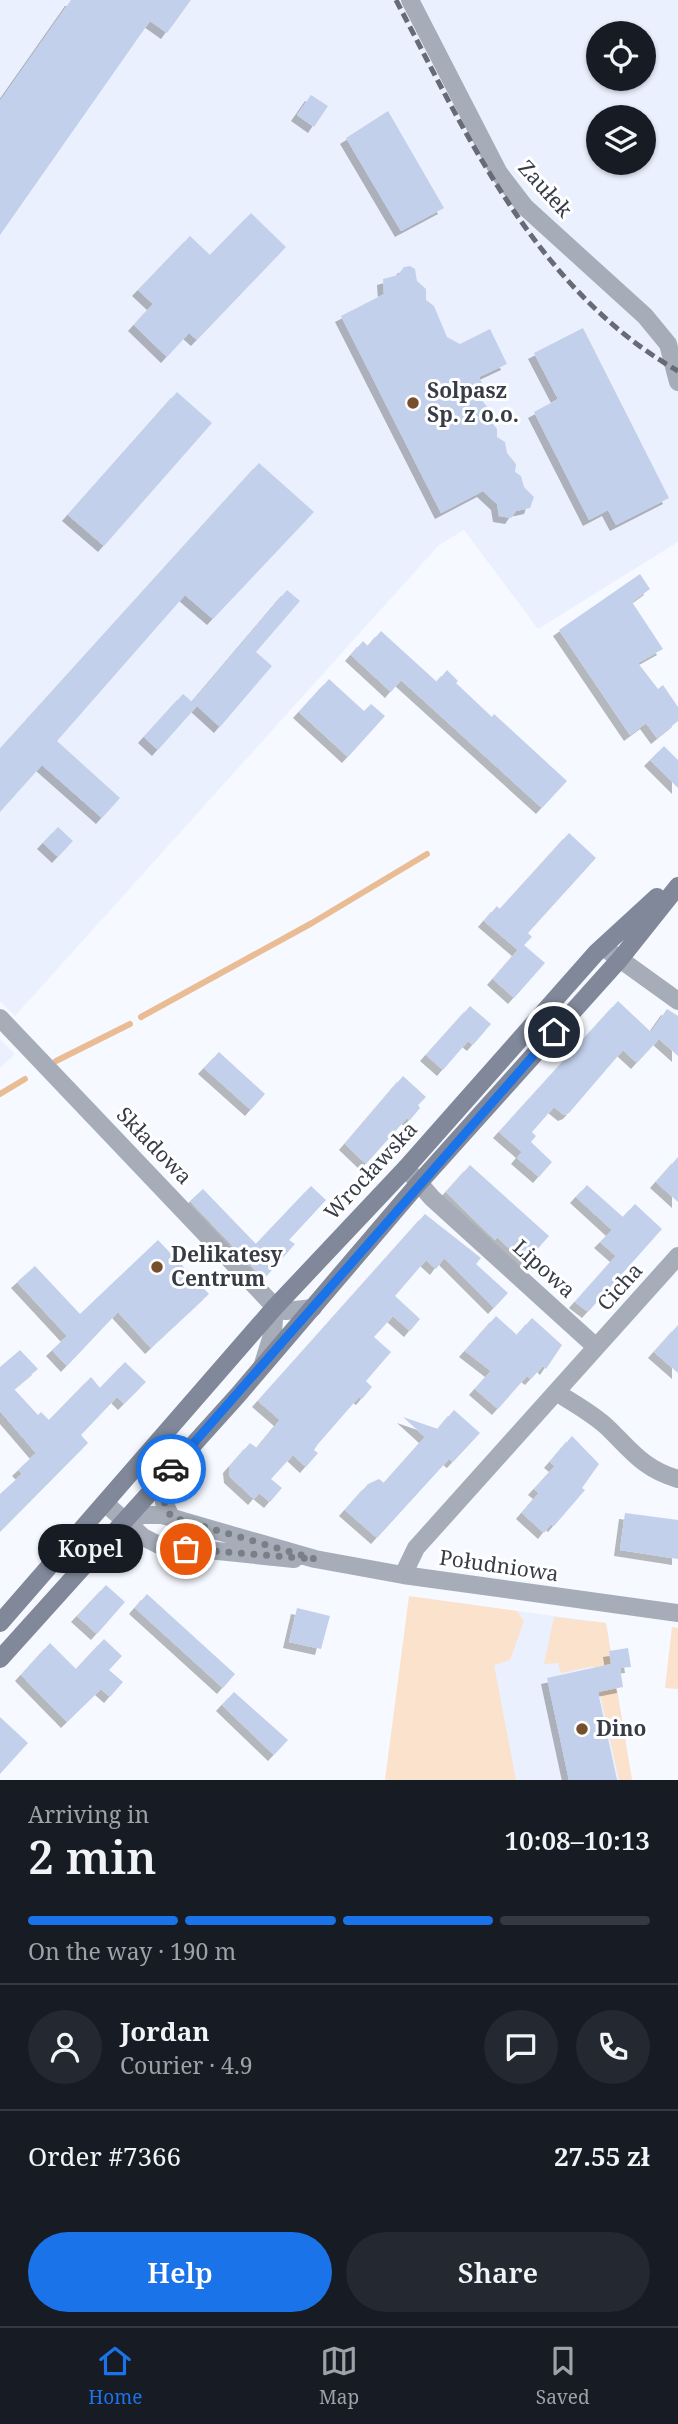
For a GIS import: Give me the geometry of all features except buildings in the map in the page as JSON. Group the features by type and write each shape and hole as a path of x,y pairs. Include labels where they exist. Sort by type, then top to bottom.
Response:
{"street":[{"name":"Zaułek","path":"410,0 499,173 525,207 645,316 668,344 678,382"},
{"name":"Wrocławska","path":"0,1623 275,1307 405,1168 603,947 678,879"},
{"name":"Wrocławska","path":"0,1659 126,1521 418,1184 620,959 678,886"},
{"path":"603,947 678,1001"},
{"name":"Składowa","path":"0,1018 275,1307"},
{"name":"Lipowa","path":"405,1168 418,1184 596,1347"},
{"name":"Cicha","path":"596,1347 678,1256"},
{"path":"262,1365 273,1332 275,1307 286,1311 313,1308"},
{"path":"403,1575 416,1548 596,1347"},
{"path":"556,1392 607,1427 630,1453 648,1466 678,1479"},
{"path":"162,1479 162,1497 171,1517"},
{"name":"Południowa","path":"106,1504 143,1537 159,1545 255,1557 315,1559"},
{"name":"Południowa","path":"126,1521 152,1515 171,1517 315,1559 403,1575 678,1613"}],"shaded area":[{"path":"0,0 678,0 678,542 538,629 464,530 439,545 15,1016 0,1001"},
{"path":"0,1039 15,1054 0,1068"},
{"path":"409,1596 517,1611 524,1621 510,1660 494,1665 516,1780 385,1780"},
{"path":"437,1600 606,1623 632,1780 473,1780"},
{"path":"554,1617 606,1623 632,1780 619,1780 594,1666 561,1673 558,1663 544,1664"},
{"path":"672,1627 678,1628 678,1689 665,1688"}],"waterway":[{"path":"141,1017 312,923 427,854"},
{"path":"56,1061 130,1024"},
{"path":"0,1094 25,1079"}],"railway":[{"path":"396,0 480,157 511,207 546,254 585,298 628,337 678,371"}],"way so far":[{"path":"171,1469 162,1479 162,1492 171,1517 315,1559 255,1557 186,1549"}],"place":[{"name":"Solpasz Sp. z o.o.","path":"413,403"},
{"name":"Delikatesy Centrum","path":"157,1267"},
{"name":"Kopel","path":"186,1549"},
{"name":"Dino","path":"582,1729"}],"route":[{"path":"171,1469 554,1032"}]}
